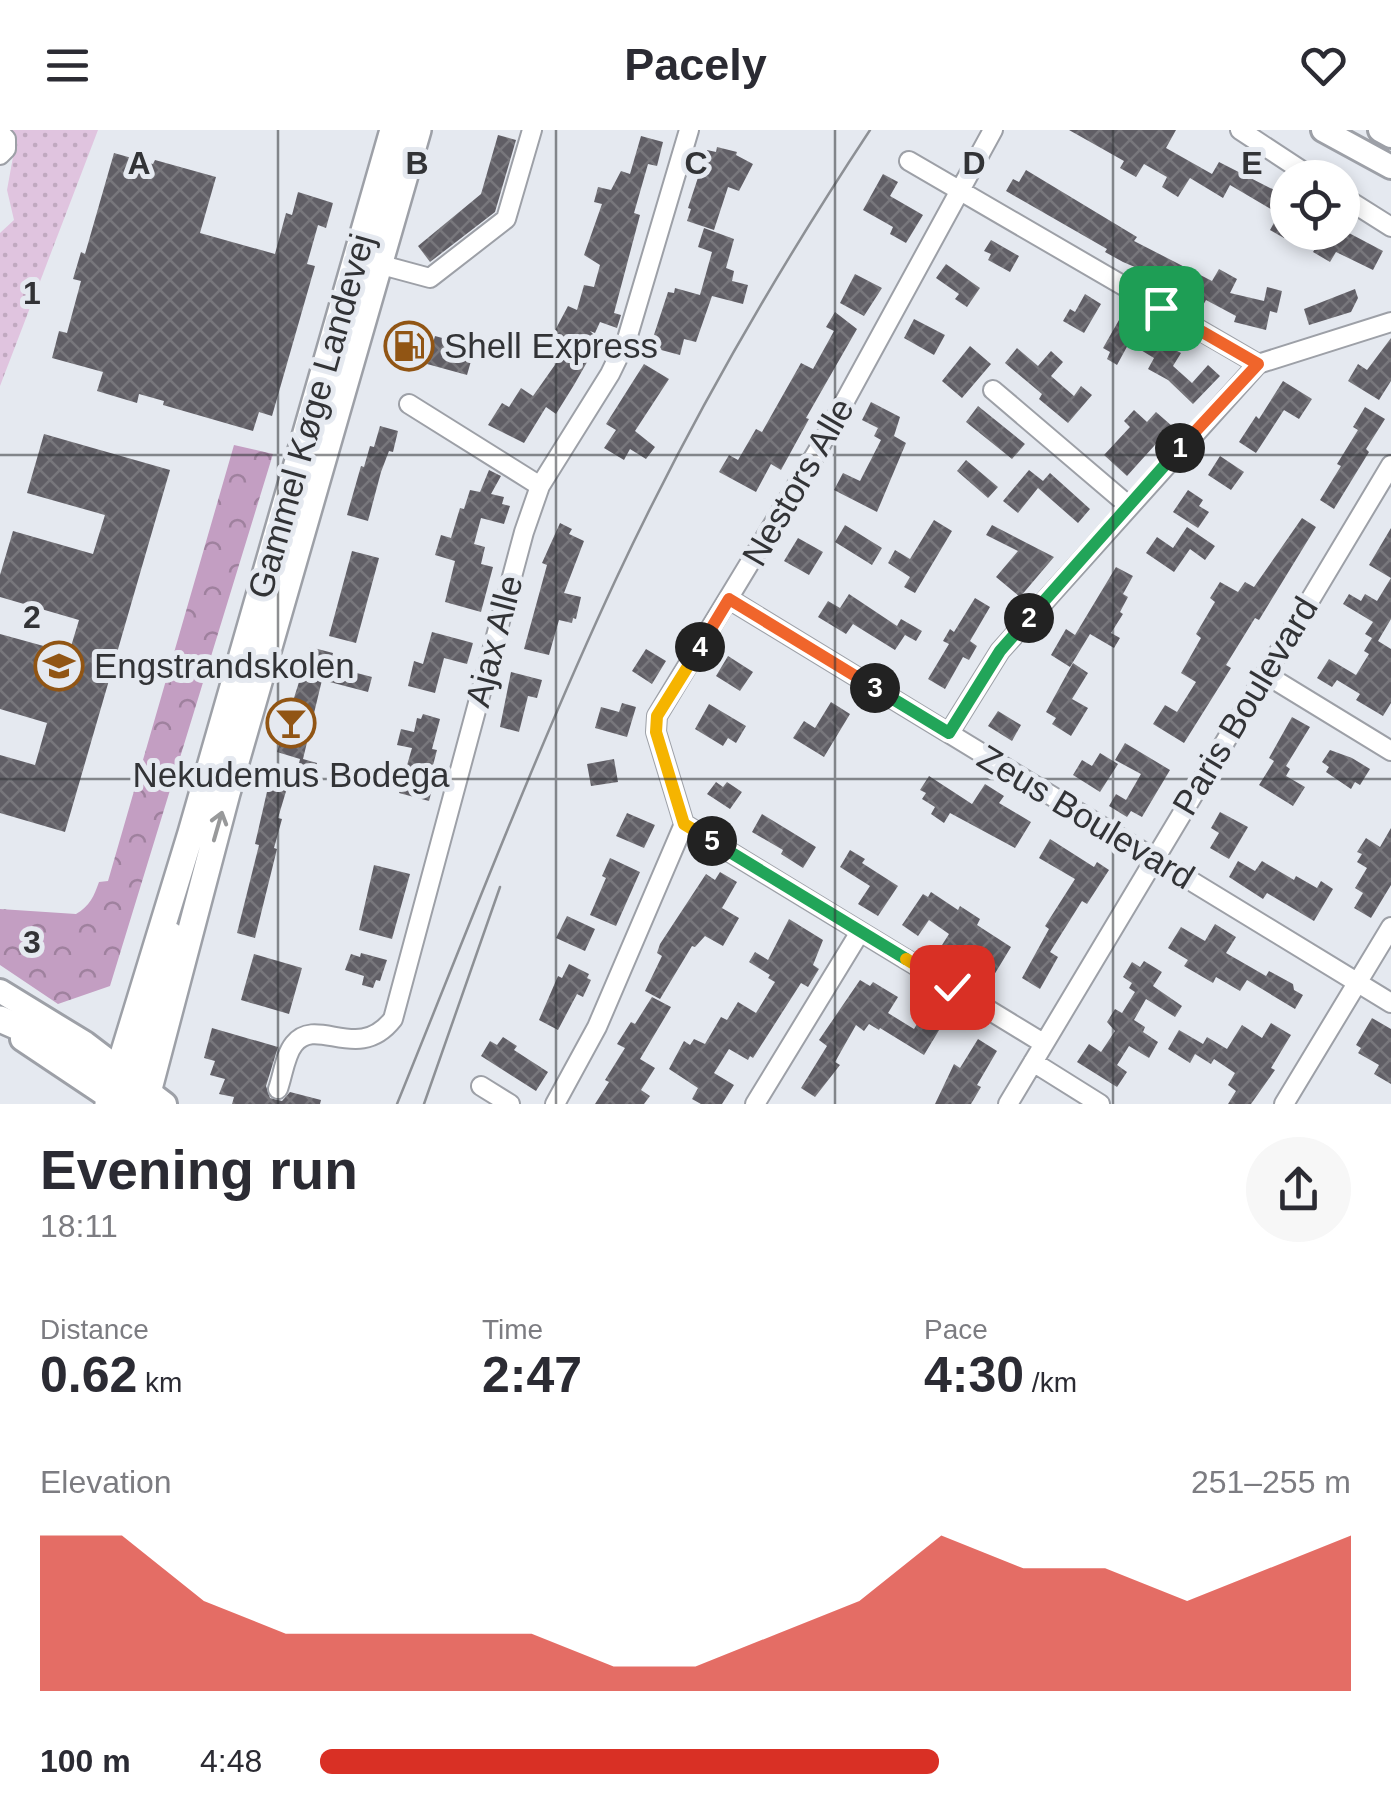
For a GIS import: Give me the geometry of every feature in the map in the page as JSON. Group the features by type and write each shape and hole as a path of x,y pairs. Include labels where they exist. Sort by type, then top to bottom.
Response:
{"main road":[{"name":"Gammel Køge Landevej","path":"131,1092 191,833 393,130"},
{"name":"Gammel Køge Landevej","path":"131,1092 205,874 418,130"},
{"path":"0,1021 41,1038 131,1092"}],"street":[{"name":"Gammel Køge Landevej","path":"378,264 430,278 506,219 532,130"},
{"name":"Ajax Alle","path":"278,1089 292,1047 302,1037 312,1034 375,1038 393,1018 504,605 540,486 610,374 626,339 689,130"},
{"name":"Nestors Alle","path":"684,824 656,732 657,716 817,452 994,130"},
{"path":"1240,130 1286,160"},
{"path":"1323,130 1391,168"},
{"path":"1380,130 1391,136"},
{"path":"0,132 6,139 6,148 0,155"},
{"path":"909,161 1258,364"},
{"path":"1360,207 1391,227"},
{"path":"949,733 1000,651 1258,364 1391,322"},
{"path":"993,390 1128,505"},
{"path":"409,404 540,486"},
{"name":"Paris Boulevard","path":"1008,1104 1391,464"},
{"name":"Zeus Boulevard","path":"729,599 1391,1003"},
{"path":"1265,674 1391,751"},
{"path":"555,1104 598,1027 684,824 1043,1043"},
{"path":"1284,1104 1391,927"},
{"path":"754,1104 860,932"},
{"path":"0,991 131,1092"},
{"path":"1032,1062 1100,1104"},
{"path":"480,1086 510,1104"}],"shaded area":[{"path":"12,130 98,130 0,386 0,233 14,220 7,190 15,146"}],"green space":[{"path":"234,445 273,454 110,986 58,1004 0,965 0,909 76,914 91,900 99,882 108,881"}],"building":[{"path":"1069,130 1176,130 1166,148 1212,174 1219,162 1270,188 1270,209 1230,185 1223,198 1190,178 1178,197 1162,187 1167,177 1144,164 1136,177 1120,168 1124,161"},
{"path":"498,135 516,140 495,212 430,262 418,246 481,194"},
{"path":"641,136 663,142 657,166 648,164 634,213 640,215 614,313 621,315 617,328 600,322 595,333 590,331 594,335 586,354 590,357 574,385 556,414 546,407 524,443 488,425 502,403 509,407 521,388 533,396 557,362 543,353 568,306 577,310 584,285 594,287 600,265 584,255 602,204 594,202 598,187 611,190 621,171 630,174"},
{"path":"717,147 737,152 753,164 739,191 728,187 714,230 687,221 707,150 716,152"},
{"path":"114,153 216,177 200,233 275,254 286,213 292,215 298,192 333,203 326,228 318,225 307,264 315,266 272,416 259,412 253,431 163,405 164,401 139,394 137,403 97,391 103,372 52,358 59,331 67,333 81,281 73,279 81,252 85,254"},
{"path":"1026,170 1137,237 1134,241 1212,281 1219,269 1237,279 1230,293 1264,301 1267,287 1282,291 1277,313 1270,311 1266,330 1234,322 1236,316 1206,300 1201,309 1160,285 1163,279 1105,252 1107,249 1006,191 1013,179 1019,182"},
{"path":"883,174 898,182 890,196 923,215 906,243 890,234 893,227 863,210"},
{"path":"704,228 734,239 726,268 734,271 732,281 748,285 743,304 712,296 696,342 684,339 680,355 650,347 668,292 674,293 675,288 700,295 712,252 698,247"},
{"path":"1360,239 1383,251 1373,270 1336,252 1330,262 1313,252 1360,250"},
{"path":"991,240 1019,256 1010,272 988,260 991,254 984,251"},
{"path":"946,264 980,288 967,307 955,299 959,294 936,278"},
{"path":"855,274 882,288 864,316 840,303"},
{"path":"1355,289 1358,298 1351,312 1309,325 1304,309"},
{"path":"1085,294 1101,304 1084,333 1063,321 1070,309 1075,312"},
{"path":"835,312 857,329 781,470 771,464 756,492 719,472 729,455 738,460 756,429 762,432 801,363 813,369 834,331 826,327"},
{"path":"914,319 945,335 934,355 904,338"},
{"path":"1119,320 1181,353 1173,366 1192,383 1208,365 1220,376 1193,404 1168,380 1148,369 1154,358 1129,343 1117,365 1107,359 1110,352 1103,348"},
{"path":"435,336 475,347 467,375 427,364"},
{"path":"1391,338 1391,381 1379,400 1348,381 1358,364 1367,370"},
{"path":"970,346 991,364 962,398 942,381"},
{"path":"1017,348 1038,366 1051,351 1063,362 1051,376 1074,396 1081,386 1092,395 1068,423 1039,399 1042,394 1005,363"},
{"path":"644,364 669,379 635,431 655,447 646,459 630,449 624,460 604,448 616,430 606,424"},
{"path":"1283,381 1312,399 1299,419 1284,410 1256,453 1239,442"},
{"path":"871,402 900,417 894,436 906,443 877,512 834,490 843,473 860,481 881,440 874,436 878,428 862,420"},
{"path":"978,406 1025,444 1012,459 966,422"},
{"path":"1365,407 1385,419 1334,509 1320,500 1341,466 1337,464 1358,430 1353,427"},
{"path":"1134,410 1147,422 1156,412 1172,426 1127,476 1104,455 1130,427 1124,421"},
{"path":"380,426 398,431 393,452 389,451 381,472 368,521 347,515 361,466 364,467 370,446 374,447"},
{"path":"44,434 170,470 65,832 0,813 0,755 35,765 47,723 0,709 0,634 69,653 79,620 0,597 0,575 13,531 93,554 105,515 27,493"},
{"path":"1220,456 1244,472 1231,490 1208,475"},
{"path":"966,460 998,487 988,498 957,471"},
{"path":"489,470 501,476 491,494 504,497 502,504 510,506 504,524 481,518 474,544 485,547 481,564 493,567 481,612 445,602 455,561 435,555 441,535 451,538 470,490 480,492"},
{"path":"1029,470 1043,481 1050,473 1090,509 1078,523 1038,488 1018,513 1003,501"},
{"path":"1188,490 1203,500 1199,506 1209,512 1198,528 1173,512"},
{"path":"1302,518 1316,527 1259,620 1255,618 1226,665 1231,668 1184,743 1153,724 1165,705 1177,712 1196,682 1181,673 1201,638 1196,634 1215,602 1210,598 1220,582 1238,592 1245,582 1254,587"},
{"path":"934,520 952,531 915,593 904,587 910,577 888,563 895,550 910,559"},
{"path":"560,523 572,529 569,534 584,541 564,593 581,597 576,619 572,623 559,620 549,655 524,649 547,565 542,563"},
{"path":"845,525 882,548 872,565 835,542"},
{"path":"992,525 1054,557 1020,597 996,577 1018,551 986,535"},
{"path":"1187,527 1215,546 1205,560 1190,549 1174,572 1146,553 1157,537 1173,548"},
{"path":"1391,528 1391,578 1369,565"},
{"path":"798,538 823,552 809,575 784,561"},
{"path":"352,551 379,558 356,643 329,636"},
{"path":"1116,567 1133,576 1123,594 1128,597 1120,612 1123,614 1111,633 1120,638 1114,648 1090,634 1070,667 1051,655 1066,629 1075,635"},
{"path":"1391,578 1391,619 1378,641 1391,649 1391,703 1383,716 1356,700 1360,694 1337,680 1332,687 1317,678 1329,659 1356,675 1369,654 1364,651 1372,638 1365,634 1373,622 1343,604 1349,594 1361,601 1365,594 1377,601"},
{"path":"849,594 897,626 901,619 922,631 916,641 905,635 895,650 853,624 846,634 818,617 828,601 840,608"},
{"path":"975,598 990,607 970,641 977,646 969,660 963,657 945,689 928,679 949,644 943,641 950,629 954,632"},
{"path":"432,632 473,643 467,664 444,658 435,693 408,686 414,661 423,664"},
{"path":"310,647 333,653 330,666 372,677 368,692 322,680 303,759 317,763 312,781 296,776 300,759 277,752"},
{"path":"646,649 666,661 652,684 632,671"},
{"path":"728,656 753,672 740,691 716,676"},
{"path":"1073,663 1088,673 1072,699 1088,708 1071,736 1052,724 1056,718 1046,712"},
{"path":"511,672 542,680 537,698 528,696 519,732 500,727"},
{"path":"831,702 850,714 824,757 793,738 804,721 815,728"},
{"path":"622,703 636,707 627,737 595,728 601,707 619,712"},
{"path":"709,704 746,726 736,743 728,738 723,746 695,729"},
{"path":"998,711 1021,725 1012,741 988,726"},
{"path":"423,714 440,719 432,749 437,750 431,773 436,774 429,801 399,793 412,748 397,745 401,729 414,732 417,718 421,719"},
{"path":"1292,717 1310,727 1286,766 1290,769 1286,776 1305,787 1293,806 1259,785 1274,761 1269,758"},
{"path":"1125,743 1170,770 1142,817 1131,811 1127,817 1109,806 1116,794 1126,800 1141,774 1115,760"},
{"path":"1330,750 1370,769 1360,785 1355,782 1351,789 1326,772 1329,767 1322,762"},
{"path":"1100,753 1118,764 1100,792 1073,775 1082,760 1092,766"},
{"path":"614,759 618,782 591,786 587,764"},
{"path":"929,776 972,804 985,784 1004,796 999,803 1031,822 1015,848 950,813 944,823 931,814 935,807 922,799 926,793 920,790"},
{"path":"716,782 723,787 727,782 742,792 730,809 707,794"},
{"path":"269,783 287,788 255,938 237,933 259,845 255,844"},
{"path":"1220,812 1248,827 1229,859 1210,848 1219,833 1211,828"},
{"path":"627,813 655,825 644,848 616,836"},
{"path":"762,814 816,847 803,868 781,854 783,850 752,832"},
{"path":"1391,828 1391,885 1371,918 1354,908 1363,893 1355,888 1367,868 1357,862 1362,854 1357,852 1366,838 1380,847"},
{"path":"1050,839 1094,867 1097,862 1109,870 1087,904 1082,901 1050,952 1058,957 1040,989 1022,978 1049,929 1045,926 1075,879 1039,858"},
{"path":"850,850 865,859 862,863 898,886 878,916 858,904 870,886 840,867"},
{"path":"610,858 640,872 616,926 590,915"},
{"path":"1238,861 1255,871 1262,861 1294,880 1296,876 1317,888 1321,881 1333,889 1314,921 1267,893 1263,899 1229,877"},
{"path":"374,865 410,874 392,939 359,930"},
{"path":"720,872 737,882 722,908 739,918 723,946 705,936 692,946 660,999 645,991 662,956 657,953 660,944 706,874 715,880"},
{"path":"931,892 980,919 977,925 1011,947 991,980 956,957 953,962 937,953 949,934 929,920 918,936 902,925 923,894 928,897"},
{"path":"567,916 595,929 585,951 556,938"},
{"path":"789,919 823,940 813,965 819,969 808,987 801,983 753,1058 748,1060 729,1049 714,1073 734,1085 722,1104 701,1104 692,1099 698,1088 669,1069 684,1041 690,1045 694,1039 705,1044 721,1017 727,1020 738,1002 756,1013 775,982 749,962 755,952 768,960"},
{"path":"1215,924 1236,937 1226,953 1266,976 1269,971 1293,984 1294,990 1303,995 1295,1009 1247,980 1240,991 1216,977 1213,983 1184,966 1188,960 1168,948 1181,927 1205,941"},
{"path":"361,953 387,960 380,981 376,980 373,988 362,985 364,976 345,970 351,954 360,957"},
{"path":"254,954 302,968 289,1014 241,1000"},
{"path":"1144,961 1162,972 1153,986 1182,1006 1175,1017 1146,999 1134,1020 1158,1042 1149,1058 1129,1046 1117,1065 1127,1072 1117,1087 1077,1062 1089,1044 1101,1052 1115,1031 1107,1022 1115,1009 1122,1013 1135,992 1129,988 1132,983 1123,977 1132,962 1140,967"},
{"path":"569,964 589,974 587,978 591,980 583,997 577,994 558,1030 539,1020 558,976 562,978"},
{"path":"860,980 870,986 873,982 898,997 888,1013 914,1029 931,1001 950,1012 924,1055 880,1028 869,1024 864,1031 856,1025 835,1062 840,1065 815,1097 801,1088 827,1046 819,1040"},
{"path":"652,997 671,1007 640,1059 655,1068 641,1090 650,1096 644,1104 595,1104 625,1048 617,1044"},
{"path":"1372,1018 1391,1029 1391,1084 1374,1074 1379,1065 1358,1053 1361,1048 1356,1045"},
{"path":"1271,1023 1291,1035 1271,1068 1275,1070 1251,1104 1228,1104 1236,1091 1228,1085 1235,1073 1214,1059 1211,1064 1195,1054 1190,1063 1168,1049 1179,1030 1203,1044 1207,1037 1227,1049 1242,1025 1262,1038"},
{"path":"212,1028 278,1047 266,1086 270,1098 282,1101 290,1092 321,1100 320,1104 232,1104 234,1097 219,1094 225,1079 210,1075 215,1061 204,1058"},
{"path":"503,1037 517,1046 514,1050 548,1072 536,1091 481,1056 490,1041 497,1045"},
{"path":"978,1039 997,1051 971,1104 935,1104 954,1064 960,1068"}],"tram line":[{"path":"397,1104 558,709 644,521 735,350 870,130"},
{"path":"424,1104 500,887"}],"place":[{"name":"Shell Express","path":"409,346"},
{"name":"Engstrandskolen","path":"59,666"},
{"name":"Nekudemus Bodega","path":"291,723"}],"route":[{"path":"952,987 684,824 656,732 657,716 729,599 949,733 1000,651 1258,364 1161,308"}]}
